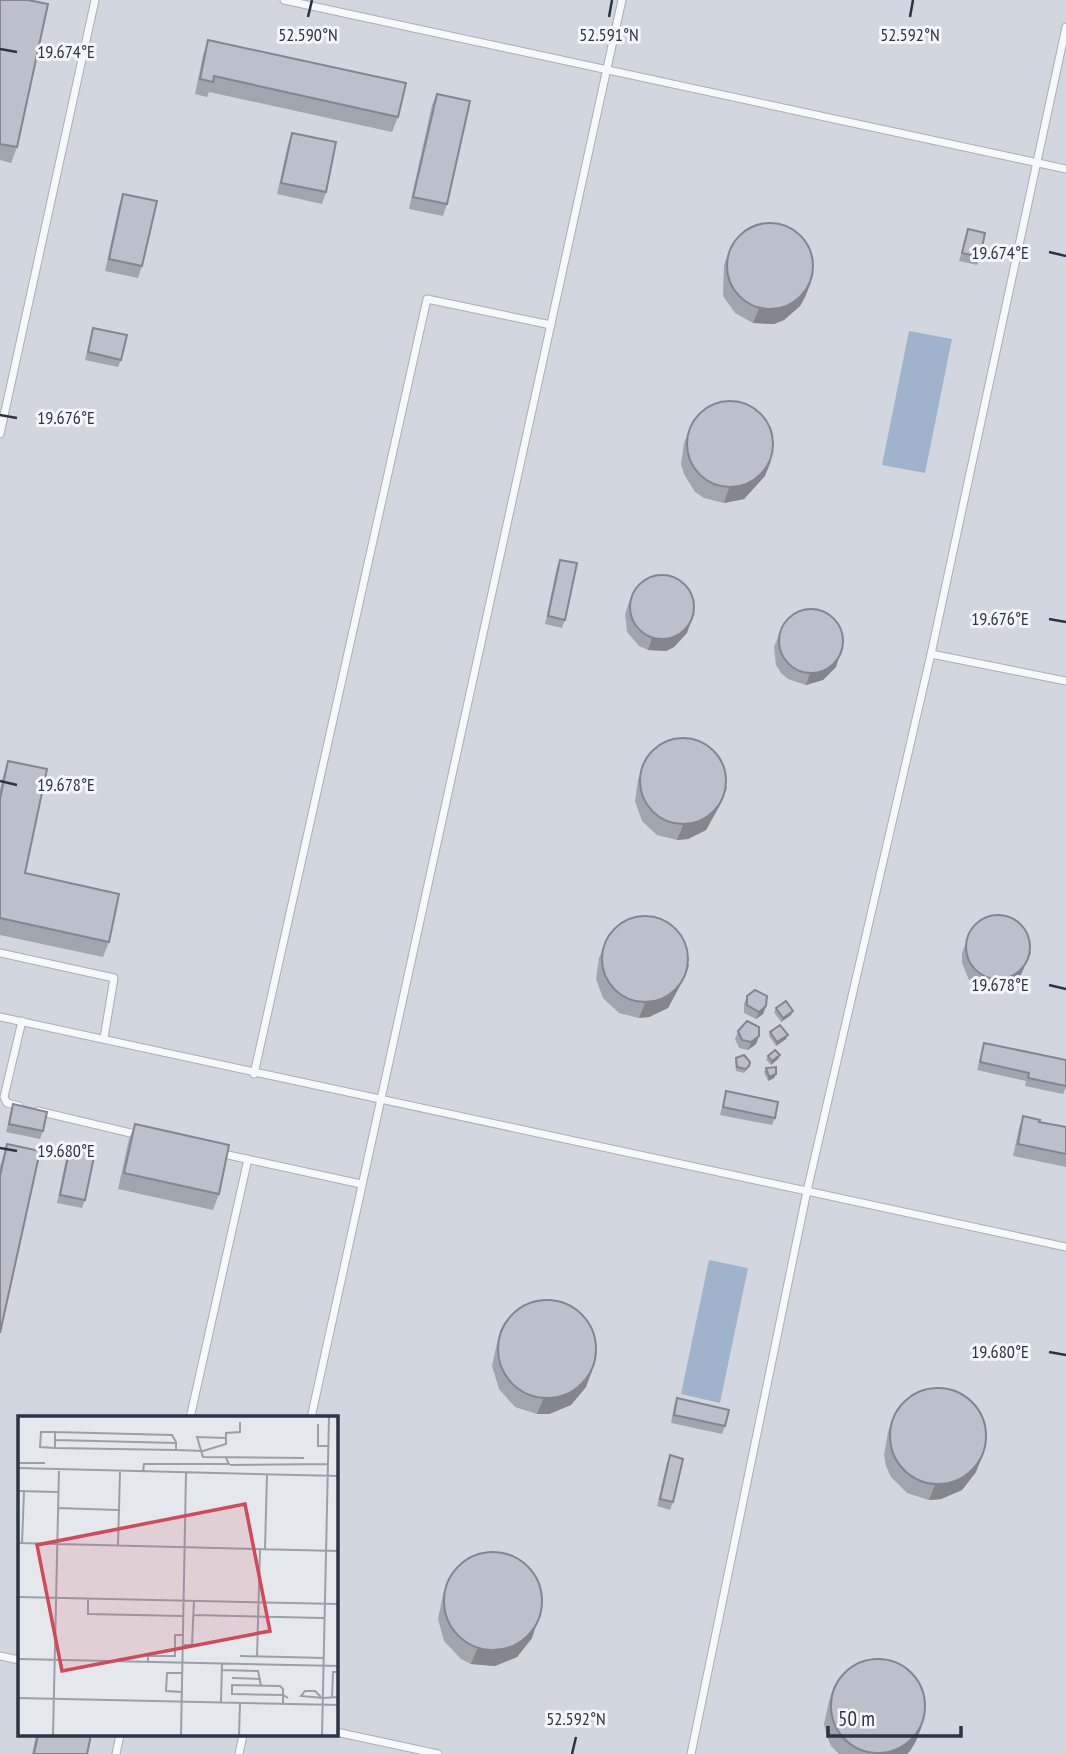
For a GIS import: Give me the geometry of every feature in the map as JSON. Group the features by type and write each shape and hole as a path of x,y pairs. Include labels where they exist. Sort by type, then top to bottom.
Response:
{"lane":[{"path":"0,434 95,0"},
{"path":"284,0 1066,169"},
{"path":"311,1416 622,0"},
{"path":"691,1754 807,1191 931,654 1066,27"},
{"path":"254,1074 427,299 551,326"},
{"path":"931,654 1066,681"},
{"path":"0,953 114,978 104,1038"},
{"path":"0,1017 104,1038 254,1074 380,1097 1066,1247"},
{"path":"22,1021 4,1097 7,1103 146,1136"},
{"path":"209,1150 361,1184"},
{"path":"190,1416 248,1159"},
{"path":"0,1656 18,1660"},
{"path":"338,1732 438,1754"},
{"path":"116,1754 120,1736"},
{"path":"239,1754 243,1736"}],"shaded area":[{"path":"0,0 1066,0 1066,1754 0,1754"}],"water":[{"path":"909,331 952,339 925,473 882,465"},
{"path":"709,1260 748,1268 720,1403 681,1394"}],"building":[{"path":"0,0 28,0 48,4 17,147 0,144"},
{"path":"208,40 406,83 398,117 214,76 213,82 200,79"},
{"path":"437,94 470,101 447,204 413,197"},
{"path":"292,133 336,142 326,192 281,183"},
{"path":"123,194 157,201 142,266 109,259"},
{"path":"770,223 786,227 800,236 809,250 813,266 809,282 800,296 786,305 770,309 754,305 740,296 731,282 727,266 731,250 740,236 754,227"},
{"path":"968,229 985,233 980,257 962,253"},
{"path":"93,328 127,335 121,360 88,352"},
{"path":"730,401 746,405 760,414 769,428 773,444 769,460 760,474 746,483 730,487 714,483 700,474 691,460 687,444 691,428 700,414 714,405"},
{"path":"560,560 577,563 565,620 548,616"},
{"path":"662,575 674,577 685,584 692,595 692,619 685,630 674,637 662,639 650,637 639,630 632,619 630,607 632,595 639,584 650,577"},
{"path":"811,609 823,611 834,618 841,629 841,653 834,664 823,671 811,673 799,671 788,664 781,653 779,641 781,629 788,618 799,611"},
{"path":"683,738 699,742 713,751 722,765 726,781 722,797 713,811 699,820 683,824 667,820 653,811 644,797 640,781 644,765 653,751 667,742"},
{"path":"8,761 47,769 25,873 119,894 109,942 0,918 0,799"},
{"path":"998,915 1010,917 1021,924 1028,935 1028,959 1021,970 1010,977 998,979 986,977 975,970 968,959 966,947 968,935 975,924 986,917"},
{"path":"645,916 669,923 681,935 688,959 681,983 669,995 645,1002 621,995 609,983 602,959 609,935 621,923"},
{"path":"755,990 767,996 766,1006 759,1012 747,1005 747,996"},
{"path":"786,1001 793,1011 783,1018 776,1008"},
{"path":"747,1021 759,1027 759,1036 751,1042 742,1040 738,1031"},
{"path":"780,1025 788,1035 777,1042 770,1032"},
{"path":"984,1043 1066,1060 1066,1086 1028,1078 1029,1073 980,1062"},
{"path":"775,1050 780,1055 772,1061 768,1056"},
{"path":"744,1055 750,1062 746,1069 737,1067 736,1058"},
{"path":"776,1067 776,1074 769,1077 766,1068"},
{"path":"726,1091 778,1102 775,1118 723,1107"},
{"path":"13,1104 47,1112 43,1131 9,1124"},
{"path":"1023,1116 1066,1127 1066,1154 1018,1144"},
{"path":"135,1124 229,1145 219,1194 124,1173"},
{"path":"7,1144 40,1151 0,1333 0,1176"},
{"path":"70,1147 95,1152 85,1200 60,1195"},
{"path":"547,1300 574,1308 588,1322 596,1349 588,1376 574,1390 547,1398 520,1390 506,1376 498,1349 506,1322 520,1308"},
{"path":"938,1388 956,1392 972,1402 982,1418 986,1436 982,1454 972,1470 956,1480 938,1484 920,1480 904,1470 894,1454 890,1436 894,1418 904,1402 920,1392"},
{"path":"677,1398 729,1410 725,1426 674,1415"},
{"path":"670,1455 683,1459 673,1502 660,1499"},
{"path":"493,1552 512,1556 528,1566 538,1582 542,1601 538,1620 528,1636 512,1646 493,1650 474,1646 458,1636 448,1620 444,1601 448,1582 458,1566 474,1556"},
{"path":"869,1659 887,1659 912,1672 922,1688 925,1706 922,1724 912,1740 887,1753 869,1753 844,1740 831,1715 831,1697 844,1672"},
{"path":"38,1736 91,1736 87,1754 34,1754"}]}
